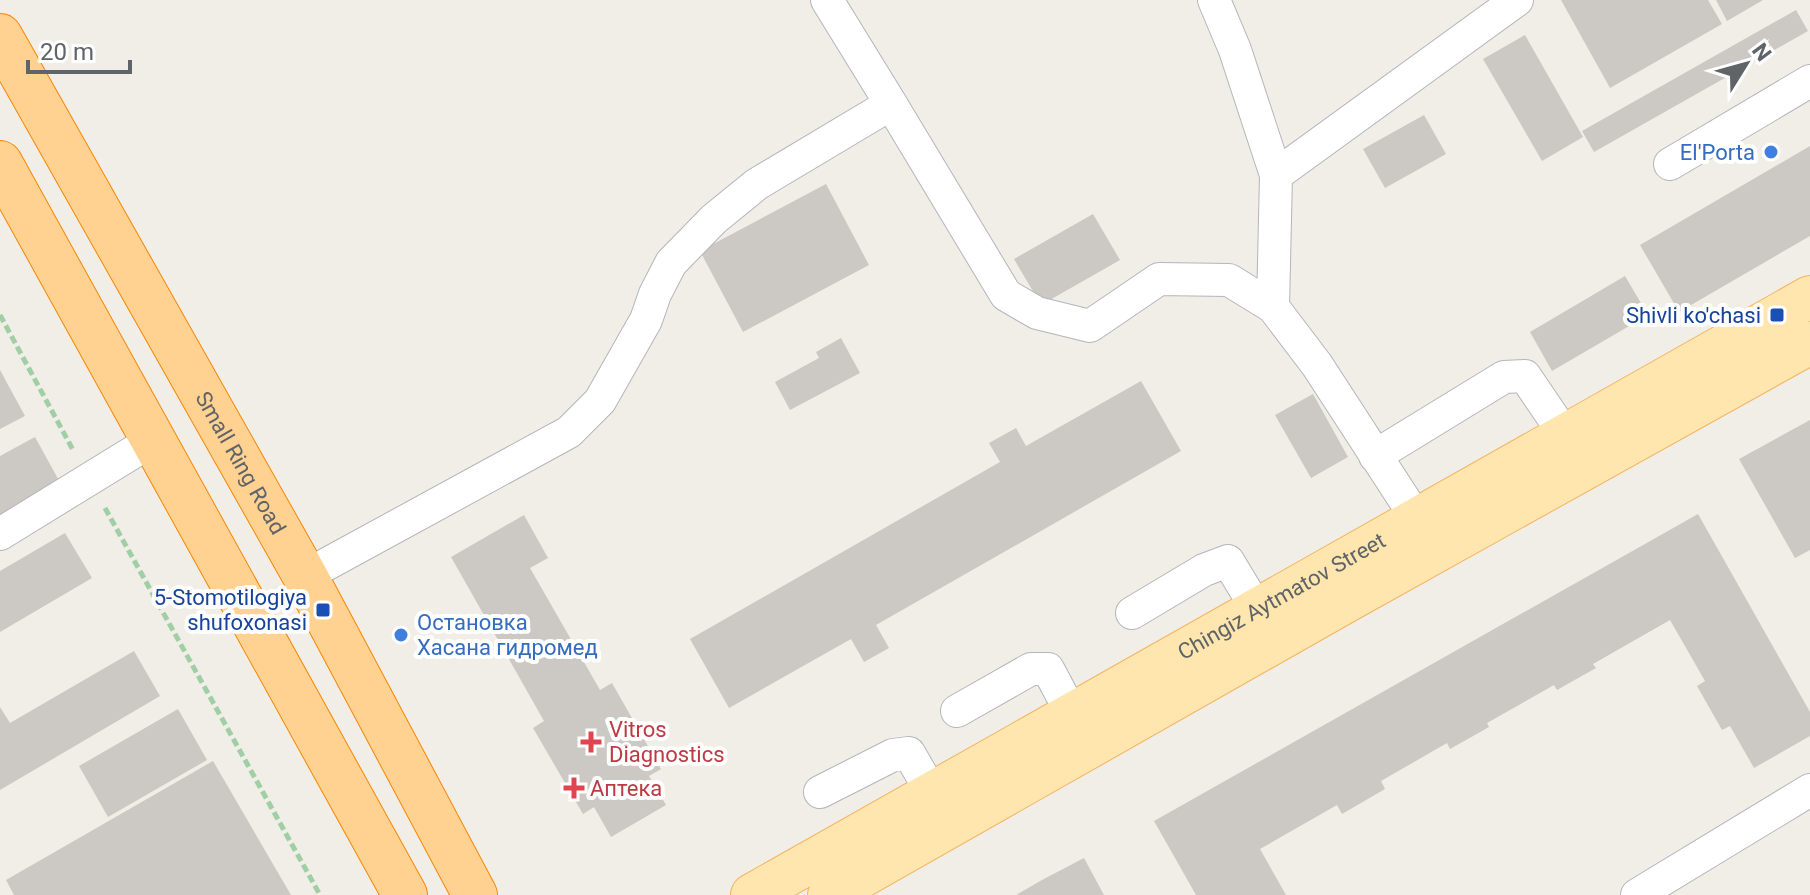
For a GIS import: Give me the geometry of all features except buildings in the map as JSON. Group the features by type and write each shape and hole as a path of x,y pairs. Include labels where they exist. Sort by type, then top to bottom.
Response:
{"highway":[{"name":"Small Ring Road","path":"0,36 305,576 475,895"},
{"path":"0,163 405,895"}],"main road":[{"name":"Chingiz Aytmatov Street","path":"752,895 1810,297"},
{"name":"Chingiz Aytmatov Street","path":"829,895 1331,609 1810,343"}],"street":[{"path":"827,0 1006,295 1037,313 1090,326 1159,279 1229,280 1273,307 1317,365 1417,519"},
{"path":"1214,0 1235,50 1276,175 1273,307"},
{"path":"1276,175 1517,0"},
{"path":"1670,164 1810,81"},
{"path":"305,576 569,432 600,401 646,320 671,263 714,219 757,184 891,104"},
{"path":"1375,456 1504,377 1525,376 1565,435"},
{"path":"0,534 153,440"},
{"path":"1132,613 1204,570 1228,561 1257,609"},
{"path":"957,711 1031,669 1048,669 1072,714"},
{"path":"820,792 893,755 909,753 932,793"},
{"path":"1637,895 1810,790"}],"path":[{"path":"0,315 320,895"}],"place":[{"name":"El'Porta","path":"1771,152"},
{"name":"Shivli ko'chasi","path":"1777,315"},
{"name":"5-Stomotilogiya shufoxonasi","path":"323,610"},
{"name":"Остановка Хасана гидромед","path":"401,635"},
{"name":"Vitros Diagnostics","path":"591,742"},
{"name":"Аптека","path":"574,788"}]}
